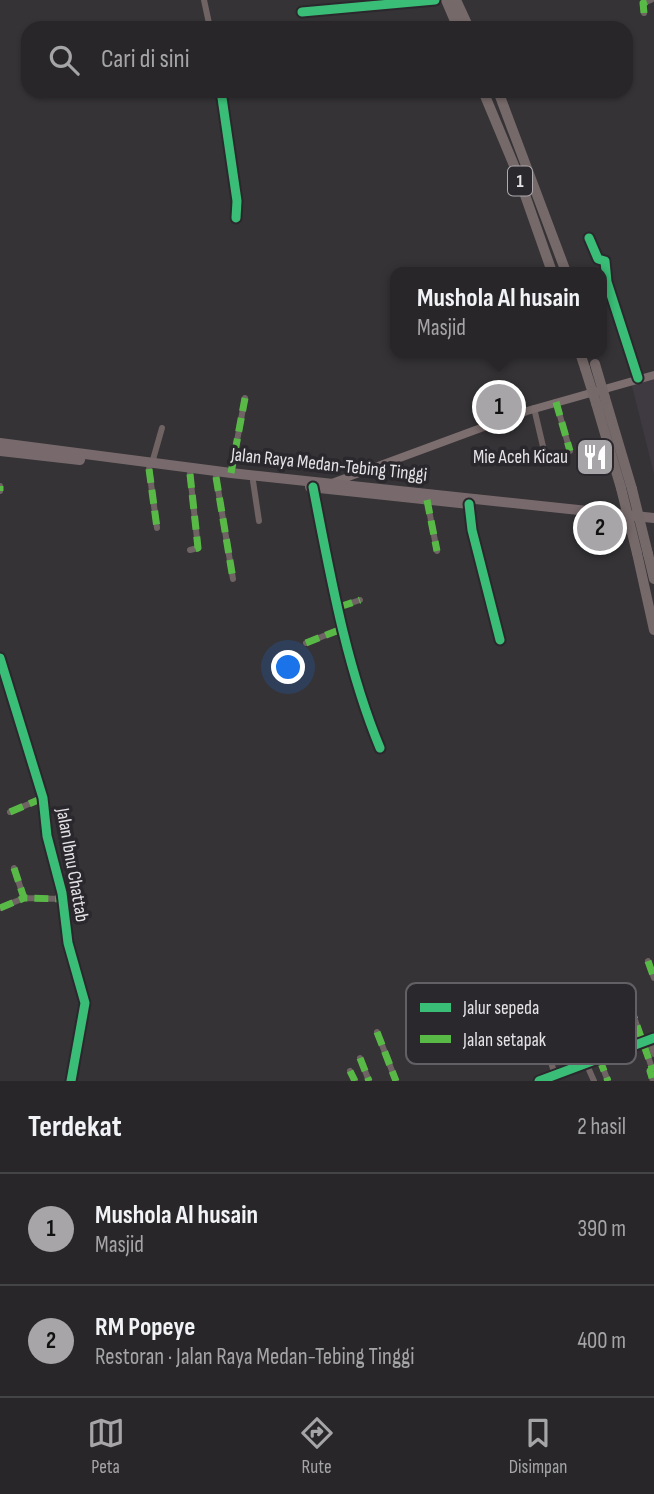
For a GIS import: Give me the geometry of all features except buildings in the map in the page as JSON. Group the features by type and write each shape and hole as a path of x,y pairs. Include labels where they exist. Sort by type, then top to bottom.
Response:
{"highway":[{"path":"446,0 455,21"},
{"path":"456,0 466,21"},
{"name":"1","path":"486,98 550,267"},
{"name":"1","path":"501,98 564,267"},
{"path":"590,361 643,554 654,630"},
{"name":"Jalan Raya Medan-Tebing Tinggi","path":"0,443 216,477 313,487 332,486 354,480 654,518"},
{"name":"Jalan Raya Medan-Tebing Tinggi","path":"0,451 230,473 427,500 654,524"},
{"path":"643,554 654,579"}],"main road":[{"path":"354,480 534,408 654,375"}],"street":[{"path":"204,0 208,21"},
{"path":"320,0 321,9"},
{"path":"644,13 643,3 651,0"},
{"path":"303,12 365,3 430,1"},
{"path":"222,98 237,201 236,218"},
{"path":"589,238 596,257 606,261 606,267"},
{"path":"607,282 638,378"},
{"path":"230,473 245,398"},
{"path":"556,402 570,451"},
{"path":"534,408 545,455 540,460"},
{"path":"157,528 151,466 162,428"},
{"path":"190,474 198,548 190,550"},
{"path":"216,477 233,579"},
{"path":"253,481 259,521"},
{"path":"313,487 344,628 367,715 380,748"},
{"path":"427,500 437,551"},
{"path":"469,504 472,530 500,640"},
{"path":"339,607 360,600"},
{"path":"306,643 344,628"},
{"name":"Jalan Ibnu Chattab","path":"0,658 43,798 47,836 62,899 68,943 85,1003 71,1081"},
{"path":"10,812 43,798"},
{"path":"32,803 44,809"},
{"path":"14,868 24,898"},
{"path":"0,908 24,898 62,899"},
{"path":"648,961 654,978"},
{"path":"636,1015 654,1054"},
{"path":"377,1032 396,1081"},
{"path":"648,1041 653,1081"},
{"path":"359,1058 369,1081"},
{"path":"539,1081 583,1064"},
{"path":"585,1064 593,1081"},
{"path":"601,1064 608,1081"},
{"path":"350,1071 355,1081"}],"shaded area":[{"path":"654,377 654,474 631,382"}],"marked path":[{"path":"644,13 643,3 651,0"},
{"path":"231,473 245,398"},
{"path":"556,402 570,451"},
{"path":"149,469 157,528"},
{"path":"190,474 198,548 190,550"},
{"path":"216,477 233,579"},
{"path":"0,486 0,491"},
{"path":"427,500 437,551"},
{"path":"339,607 360,600"},
{"path":"306,643 344,628"},
{"path":"10,812 43,798"},
{"path":"14,868 24,898 63,899"},
{"path":"0,908 24,898"},
{"path":"648,961 654,978"},
{"path":"636,1023 652,1068 650,1071 653,1081"},
{"path":"377,1032 396,1081"},
{"path":"360,1058 369,1081"},
{"path":"601,1064 608,1081"},
{"path":"350,1071 355,1081"}],"cycle path":[{"path":"302,12 435,0"},
{"path":"222,98 237,201 236,218"},
{"path":"589,238 598,259 605,261 606,267"},
{"path":"607,282 638,378"},
{"path":"313,487 348,652 380,748"},
{"path":"469,504 472,530 500,640"},
{"path":"0,658 43,798 47,836 62,893 68,943 85,1003 71,1081"},
{"path":"636,1045 654,1038"},
{"path":"539,1081 584,1064"}],"place":[{"name":"Mushola Al husain","path":"499,407"},
{"name":"Mie Aceh Kicau","path":"595,457"},
{"name":"RM Popeye","path":"600,528"}]}
